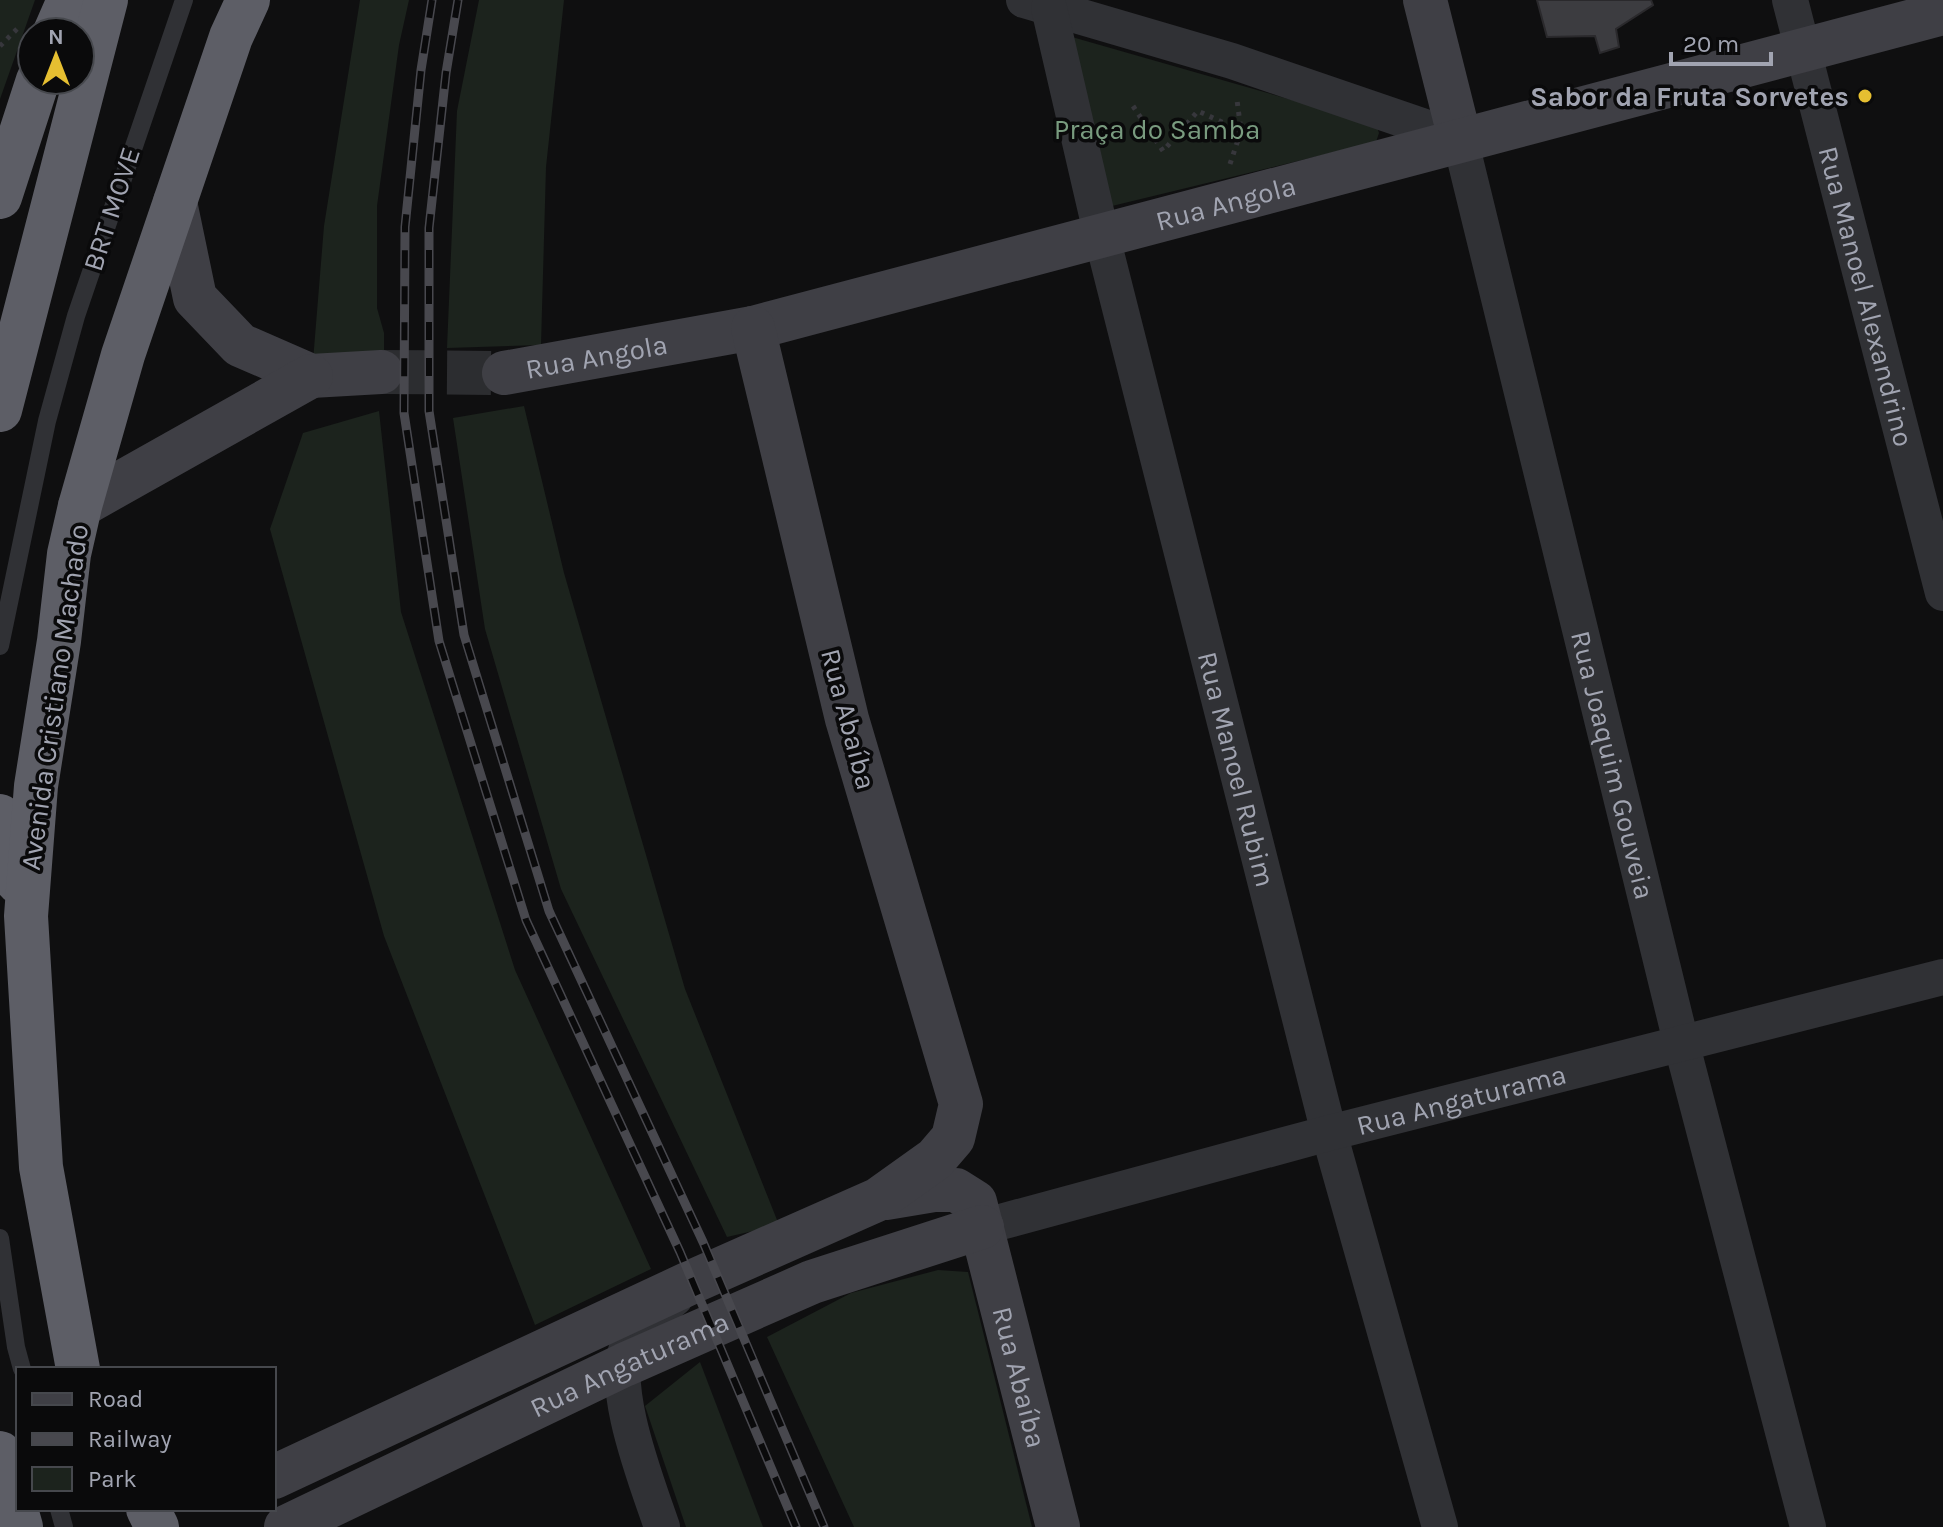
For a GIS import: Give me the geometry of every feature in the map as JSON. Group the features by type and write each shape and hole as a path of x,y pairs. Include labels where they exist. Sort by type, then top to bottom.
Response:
{"highway":[{"path":"0,410 106,0"},
{"name":"Avenida Cristiano Machado","path":"78,1367 41,1167 26,916 36,786 69,554 80,506 123,355 231,37 248,0"},
{"path":"0,197 33,96"},
{"path":"0,816 26,916"},
{"path":"0,1453 16,1509"}],"street":[{"name":"Rua Joaquim Gouveia","path":"1425,0 1681,1042 1808,1527"},
{"name":"Rua Manoel Alexandrino","path":"1790,0 1943,593"},
{"path":"1037,4 1232,61 1460,139"},
{"name":"Rua Manoel Rubim","path":"1037,4 1102,237 1329,1133 1440,1527"},
{"name":"Rua Angola","path":"504,373 753,328 1943,13"},
{"path":"175,202 195,298 240,345 311,376"},
{"name":"Rua Abaíba","path":"753,328 847,719 961,1104"},
{"path":"80,506 311,376 381,372"},
{"name":"Rua Angaturama","path":"286,1527 624,1365 812,1282 982,1227 1329,1133 1943,977"},
{"name":"Rua Angaturama","path":"276,1476 696,1280 879,1199 935,1159 953,1138 961,1104"},
{"name":"Rua Angaturama","path":"879,1199 934,1190 956,1190 975,1202 982,1227"},
{"name":"Rua Abaíba","path":"982,1227 1058,1527"},
{"path":"662,1527 625,1405 624,1365 629,1343 643,1325 696,1280"}],"lane":[{"name":"BRT MOVE","path":"0,646 47,421 76,316 184,0"},
{"path":"0,1238 21,1367"}],"path":[{"path":"1214,206 1241,131 1232,61"},
{"path":"1133,106 1163,151 1198,111 1241,131"}],"green space":[{"path":"0,0 35,0 29,16 16,16 16,54 0,99"},
{"path":"360,0 409,0 399,45 377,206 377,308 384,333 384,357 313,361 324,226"},
{"path":"479,0 564,0 546,167 541,345 447,348 457,111"},
{"name":"Praça do Samba","path":"1065,35 1376,124 1379,133 1376,142 1112,206"},
{"path":"524,406 564,573 685,989 779,1225 727,1237 561,889 485,629 453,418"},
{"path":"379,411 401,612 515,970 651,1269 535,1325 384,936 270,529 303,433"},
{"path":"938,1270 968,1272 1032,1527 854,1527 767,1337 851,1293"},
{"path":"700,1362 763,1527 686,1527 645,1406"}],"building":[{"path":"1537,0 1651,0 1653,5 1616,29 1619,47 1600,53 1595,36 1547,37"}],"tunnel":[{"path":"381,372 504,373"}],"railway":[{"path":"432,0 421,70 405,227 404,413 439,641 526,920 680,1252 796,1527"},
{"path":"458,0 446,73 429,228 429,411 464,635 549,911 703,1242 824,1527"}],"place":[{"name":"Sabor da Fruta Sorvetes","path":"1865,96"}]}
